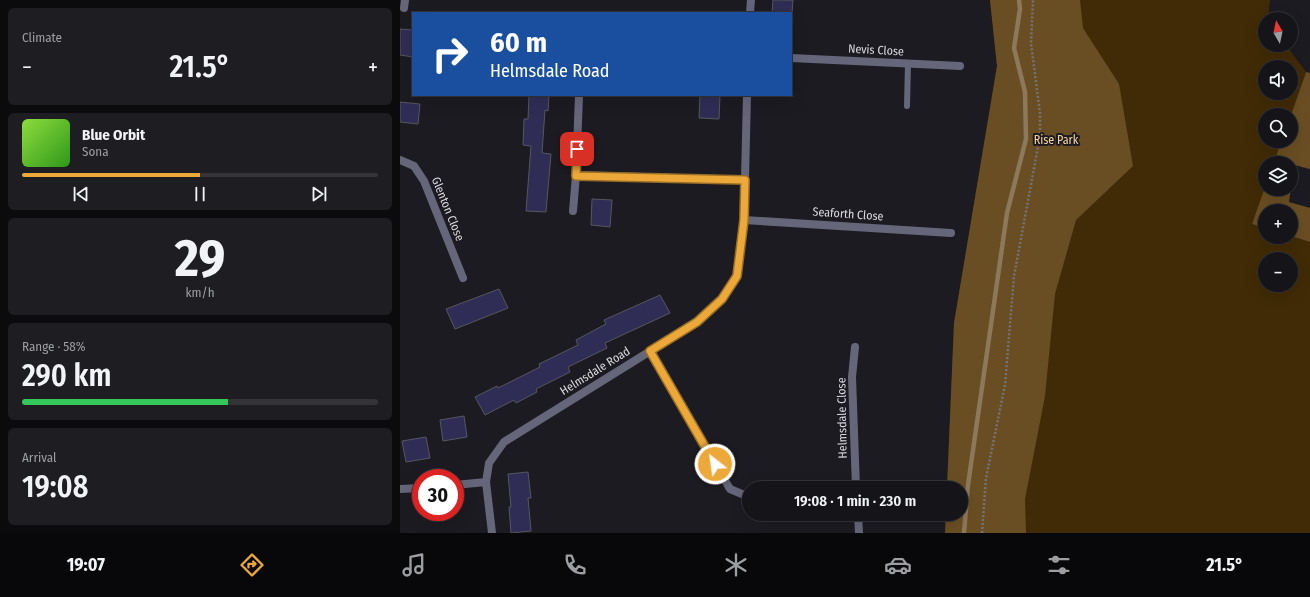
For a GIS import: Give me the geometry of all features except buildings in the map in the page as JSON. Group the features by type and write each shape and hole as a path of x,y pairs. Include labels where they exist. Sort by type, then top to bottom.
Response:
{"street":[{"path":"750,12 751,0"},
{"name":"Nevis Close","path":"792,58 960,66"},
{"path":"573,211 579,96"},
{"name":"Helmsdale Road","path":"492,533 486,482 489,463 504,442 697,322 722,299 737,276 744,220 747,96"},
{"name":"Glenton Close","path":"400,160 414,166 424,181 463,278"},
{"path":"576,176 745,180"},
{"name":"Seaforth Close","path":"744,220 951,233"},
{"name":"Helmsdale Close","path":"855,347 852,377 856,481"},
{"path":"650,351 730,489 742,494"},
{"path":"464,484 486,482"},
{"path":"400,490 412,489"},
{"path":"858,521 859,533"}],"lane":[{"path":"907,106 908,63"}],"path":[{"path":"982,533 986,478 1004,385 1014,276 1040,136 1040,113 1031,43 1033,0"}],"green space":[{"path":"990,0 1270,0 1269,12 1258,12 1258,52 1291,52 1297,60 1258,60 1258,100 1296,100 1293,108 1258,108 1258,148 1279,148 1276,156 1258,156 1258,196 1262,196 1252,224 1258,226 1258,244 1298,244 1298,238 1310,242 1310,533 945,533 946,521 968,521 968,481 947,481 954,323 997,66"},
{"name":"Rise Park","path":"990,0 1080,0 1083,28 1119,84 1133,166 1076,220 1055,294 1045,396 1025,499 1026,533 945,533 946,521 968,521 968,481 947,481 954,323 997,66"},
{"path":"1298,61 1306,72 1298,95"},
{"path":"1306,72 1310,73 1310,169 1298,166 1298,156 1276,156 1279,148 1298,148 1298,108 1293,108 1296,100 1298,100 1298,95"},
{"path":"1262,196 1290,196 1289,202 1296,204 1259,204"},
{"path":"1298,205 1310,208 1310,242 1298,238"},
{"path":"1258,207 1258,226 1252,224"}],"waterway":[{"path":"964,533 968,485 1007,213 1026,139 1025,92 1014,48 1020,9 1019,0"}],"route":[{"path":"577,149 576,176 745,180 744,220 737,276 722,299 697,322 650,351 715,464"}]}
